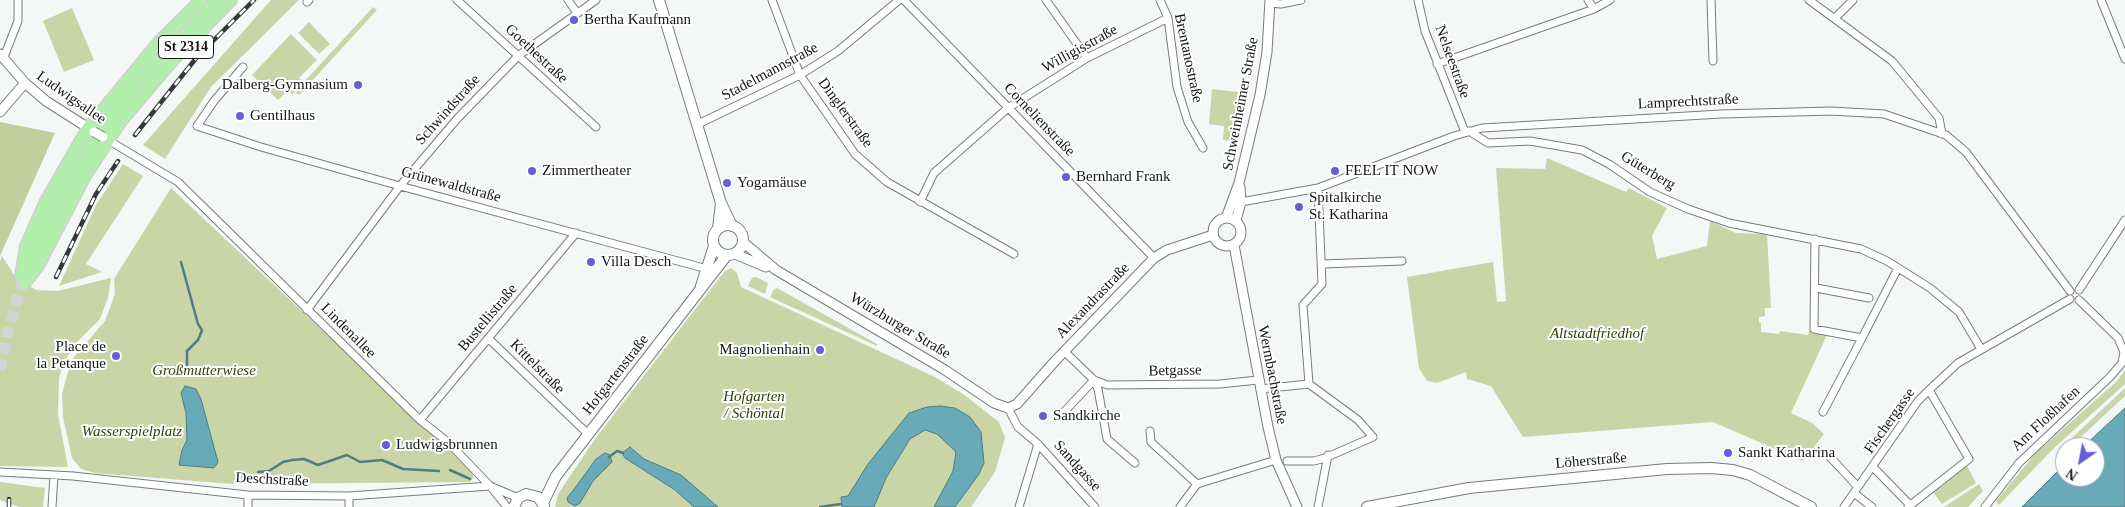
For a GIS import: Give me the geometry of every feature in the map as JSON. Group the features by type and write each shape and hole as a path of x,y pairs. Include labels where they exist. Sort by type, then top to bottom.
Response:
{"highway":[{"name":"St 2314","path":"91,130 159,42 201,0"},
{"path":"22,283 51,215 73,175 109,120 138,82 218,0"},
{"name":"St 2314","path":"106,138 148,88 231,0"},
{"path":"22,283 26,246 37,220 91,130"},
{"path":"22,283 40,264 106,138"}],"main road":[{"path":"659,0 721,203 732,226"},
{"path":"718,229 732,226 739,230 743,242 731,255 719,253 714,246 713,238 718,229 721,203"},
{"name":"Hofgartenstraße","path":"699,292 714,246"},
{"name":"Hofgartenstraße","path":"543,505 556,476 699,292 731,255"},
{"name":"Löherstraße","path":"1367,507 1469,488 1668,469 1711,468 1733,470 1750,475 1811,507"},
{"name":"Hofgartenstraße","path":"516,502 556,476"},
{"path":"531,494 538,497 543,505"}],"street":[{"path":"2,55 18,21 18,0"},
{"name":"Goethestraße","path":"457,0 596,128"},
{"path":"568,0 577,13"},
{"name":"Schwindstraße","path":"307,310 400,186 457,119 518,56 596,0"},
{"name":"Dinglerstraße","path":"772,0 800,75 855,154 887,182 1014,254"},
{"name":"Stadelmannstraße","path":"696,125 800,75 838,51 900,0"},
{"name":"Cornelienstraße","path":"904,0 1154,258"},
{"path":"1046,0 1087,58"},
{"name":"Brentanostraße","path":"1160,0 1168,18 1177,87 1188,122 1203,148"},
{"path":"1270,2 1281,4 1301,0"},
{"name":"Nelseestraße","path":"1418,0 1425,32 1467,131"},
{"path":"1588,0 1594,9"},
{"path":"1438,64 1594,9 1610,0"},
{"path":"1711,0 1714,61"},
{"path":"1809,0 1892,62 1939,118 1942,134"},
{"path":"1835,18 1853,0"},
{"path":"2101,0 2125,59"},
{"name":"Schweinheimer Straße","path":"1236,220 1239,183 1261,86 1270,2"},
{"name":"Willigisstraße","path":"920,202 934,173 1008,108 1087,58 1168,18"},
{"name":"Ludwigsallee","path":"2,55 25,83 46,101 106,138"},
{"name":"Grünewaldstraße","path":"243,67 214,100 197,126 261,147 400,186 700,267"},
{"path":"0,112 25,83"},
{"name":"Lamprechtstraße","path":"1237,201 1318,188 1467,131 1711,114 1831,111 1884,114 1942,134 1966,152 2070,295"},
{"name":"Güterberg","path":"1467,131 1488,143 1530,141 1582,150 1609,164 1650,192 1688,209 1729,223 1861,249 1898,268 1930,288 1959,312 1981,349"},
{"name":"Lindenallee","path":"106,138 178,182 420,420 449,442 490,486 516,502"},
{"path":"1287,461 1314,461 1373,437 1358,420 1309,384 1303,305 1322,284 1323,264 1318,188"},
{"name":"Schweinheimer Straße","path":"1226,218 1237,201"},
{"path":"1226,218 1236,220 1242,231 1241,237 1234,245 1222,246 1215,240 1213,235 1216,223 1226,218"},
{"path":"2079,290 2125,220"},
{"name":"Bustellistraße","path":"420,420 576,233"},
{"name":"Alexandrastraße","path":"1008,408 1017,404 1064,351 1154,258 1167,250 1213,235"},
{"path":"1815,239 1816,288 1814,329 1862,338"},
{"name":"Würzburger Straße","path":"743,242 776,270 938,366 994,404 1008,408"},
{"name":"Wermbachstraße","path":"1234,245 1259,385 1276,460 1297,507"},
{"name":"Würzburger Straße","path":"731,255 776,270"},
{"path":"1323,264 1402,261"},
{"path":"1823,412 1898,268"},
{"path":"1816,288 1869,298"},
{"path":"2079,290 2075,288 2070,295 2079,300 2118,338 2124,352"},
{"path":"2079,290 2081,295 2079,300"},
{"name":"Fischergasse","path":"1844,507 1918,401 1929,390 1958,363 2070,295"},
{"name":"Kittelstraße","path":"489,339 588,434"},
{"path":"1064,351 1094,380 1098,389 1107,439 1135,463"},
{"name":"Am Floßhafen","path":"1985,507 2019,463 2110,377 2122,363 2124,352"},
{"path":"1063,413 1094,380"},
{"name":"Betgasse","path":"1094,380 1107,385 1309,384"},
{"path":"1873,468 1909,506 1969,459 1929,390"},
{"name":"Sandgasse","path":"1008,408 1018,427 1038,444 1095,507"},
{"path":"1150,431 1151,442 1197,484"},
{"path":"1019,507 1038,444"},
{"path":"1318,507 1328,455"},
{"path":"1830,457 1872,507"},
{"path":"1180,507 1197,484 1276,460"},
{"name":"Deschstraße","path":"0,472 54,475 224,491 248,495 349,496 490,486"},
{"path":"52,507 54,475"},
{"path":"490,486 507,507"},
{"path":"248,495 248,507"},
{"path":"349,496 349,507"}],"green space":[{"path":"271,0 299,0 211,87 165,159 143,145"},
{"path":"373,7 377,10 299,95 295,91 292,94 288,90 278,100 252,75 291,34 317,60 299,78 304,82"},
{"path":"72,8 94,60 64,72 43,21"},
{"path":"309,22 330,44 319,54 298,33"},
{"path":"1212,89 1238,92 1233,141 1223,140 1224,126 1209,124"},
{"path":"0,122 55,133 0,256"},
{"name":"Altstadtfriedhof","path":"1547,158 1626,192 1629,188 1667,208 1652,236 1657,259 1707,246 1710,221 1736,233 1767,234 1771,308 1765,308 1765,316 1759,317 1761,332 1779,334 1780,331 1808,335 1809,331 1827,335 1791,413 1812,423 1824,434 1803,461 1713,422 1523,437 1491,386 1467,379 1466,372 1437,383 1427,381 1419,368 1407,277 1493,262 1497,302 1506,301 1496,168 1545,169"},
{"path":"123,164 143,176 86,264 102,272 59,286 96,205"},
{"name":"Großmutterwiese","path":"171,188 473,472 473,478 470,482 232,484 95,473 81,469 72,458 63,417 62,394 67,375 74,357 105,321 115,294 114,279"},
{"path":"2,256 18,281 37,290 57,291 111,278 108,298 100,319 76,343 63,364 59,378 58,414 68,467 0,466 0,261"},
{"name":"Hofgarten / Schöntal","path":"731,268 737,273 741,287 935,377 963,394 999,422 1005,438 995,472 971,507 555,507 558,494 595,439 724,272"},
{"path":"756,277 768,283 765,294 748,286 752,278"},
{"path":"777,288 877,344 877,346 770,297 774,289"},
{"path":"2125,370 2125,384 2066,437 2055,437 2055,447 1999,505 1996,501 2035,454 2117,381"},
{"path":"2125,388 2125,396 2081,437 2073,437"},
{"path":"1967,466 1976,483 1942,504 1933,492"},
{"path":"0,482 45,488 43,507 19,507 0,500"},
{"path":"1979,484 1983,491 1968,507 1944,507"}],"water":[{"path":"185,386 196,389 201,399 218,462 214,468 179,465 182,450 187,440 186,413 181,393"},
{"path":"927,407 955,408 970,417 981,432 984,463 979,474 955,507 934,507 953,471 956,452 937,434 925,430 910,439 886,478 874,507 842,507 841,497 848,496 868,464 909,413"},
{"path":"2125,408 2125,507 2022,507 2055,474 2055,487 2105,487 2105,437 2094,437"},
{"path":"630,447 644,459 681,475 718,507 694,507 675,490 625,458 622,453"},
{"path":"605,453 610,455 612,462 593,481 580,503 575,506 568,502 567,498 596,459"}],"waterway":[{"path":"181,262 198,324 202,330 198,340 187,351 187,370"},
{"path":"609,457 617,451 623,453"},
{"path":"258,472 269,471 283,462 292,460 304,459 318,465 347,455 360,462 382,460 403,469 439,471"},
{"path":"450,470 470,479"},
{"path":"820,507 841,504"}],"tunnel":[{"path":"0,370 7,334 22,283"}],"railway":[{"path":"135,135 197,57 254,0"},
{"path":"56,277 96,194 118,161"},
{"path":"9,499 9,507"}],"place":[{"name":"Bertha Kaufmann","path":"574,20"},
{"name":"Dalberg-Gymnasium","path":"358,85"},
{"name":"Gentilhaus","path":"240,116"},
{"name":"Zimmertheater","path":"532,171"},
{"name":"FEEL IT NOW","path":"1335,171"},
{"name":"Bernhard Frank","path":"1066,177"},
{"name":"Yogamäuse","path":"727,183"},
{"name":"Spitalkirche St. Katharina","path":"1299,207"},
{"name":"Villa Desch","path":"591,262"},
{"name":"Magnolienhain","path":"820,350"},
{"name":"Place de la Petanque","path":"116,356"},
{"name":"Sandkirche","path":"1043,416"},
{"name":"Ludwigsbrunnen","path":"386,445"},
{"name":"Sankt Katharina","path":"1728,453"}],"park label":[{"name":"Wasserspielplatz","path":"132,432"}]}
